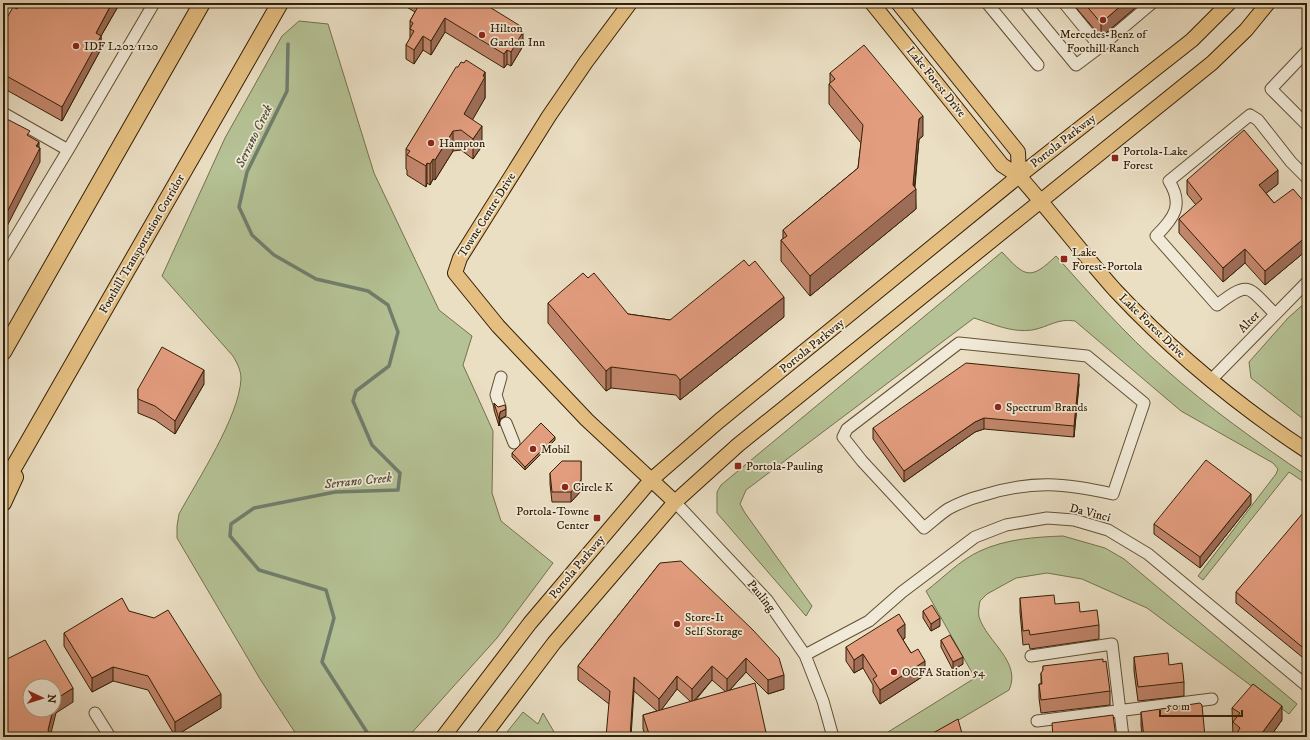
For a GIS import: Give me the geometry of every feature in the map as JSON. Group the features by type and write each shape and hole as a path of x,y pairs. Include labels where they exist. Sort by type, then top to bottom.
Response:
{"highway":[{"path":"3,352 202,3"},
{"name":"Foothill Transportation Corridor","path":"3,486 280,3"},
{"path":"3,503 53,398"}],"main road":[{"name":"Towne Centre Drive","path":"630,3 549,116 460,258 455,273 498,326 596,429 650,480"},
{"name":"Lake Forest Drive","path":"872,3 1002,165 1019,176 1115,289 1161,337 1267,425 1307,451"},
{"name":"Lake Forest Drive","path":"898,3 1018,152 1019,176"},
{"name":"Portola Parkway","path":"443,737 530,623 650,480 1019,176 1192,40 1229,3"},
{"path":"483,737 554,643 675,502 738,445 1040,200 1212,63 1246,30 1268,3"},
{"name":"Pauling","path":"650,480 675,502"}],"street":[{"path":"3,258 154,3"},
{"path":"987,3 1038,65"},
{"path":"1025,3 1076,66 1152,3"},
{"path":"1064,3 1100,47"},
{"path":"1307,51 1271,89 1307,125"},
{"path":"3,113 68,150"},
{"path":"1274,314 1253,292 1247,289 1237,290 1217,305 1156,236 1169,223 1176,210 1175,194 1169,181 1250,115 1258,120 1291,162 1307,178"},
{"name":"Alter","path":"1211,380 1307,282"},
{"path":"959,343 1087,356 1144,403 1113,494 1083,487 1042,484 1012,486 973,498 948,509 924,528 862,461 843,436 847,429 959,343"},
{"path":"500,407 496,396 501,377"},
{"path":"506,423 514,443"},
{"name":"Pauling","path":"675,502 767,600 805,655 823,701 833,737"},
{"name":"Da Vinci","path":"805,655 869,622 902,592 975,537 1006,525 1047,518 1074,520 1108,530 1148,554 1307,686"},
{"path":"1031,656 1112,644 1123,737"},
{"path":"1038,721 1212,699"},
{"path":"95,713 110,737"}],"green space":[{"path":"299,21 328,24 374,173 439,310 472,336 463,365 493,431 492,493 501,521 553,563 497,638 408,737 298,737 260,679 177,538 179,514 226,429 239,394 241,376 233,356 162,276 225,138 282,36"},
{"path":"1002,252 1016,267 1028,273 1040,269 1056,256 1108,314 1150,355 1181,383 1216,411 1307,476 1307,484 1289,472 1203,580 1198,576 1276,474 1278,469 1273,463 1181,411 1075,321 1069,320 1053,323 1038,329 1025,331 1003,327 974,318 746,490 740,504 812,606 806,616 717,513 717,492 721,485"},
{"path":"1307,301 1307,368 1302,373 1307,378 1307,422 1251,378 1249,362 1288,318"},
{"path":"1063,536 1105,548 1124,559 1297,704 1289,714 1147,608 1082,579 1047,573 1016,578 987,594 980,601 979,617 983,626 1002,652 1011,670 1012,680 1009,690 930,737 880,737 975,678 926,591 966,559 980,551 1021,539"},
{"path":"523,712 538,724 543,713 557,737 503,737"}],"building":[{"path":"20,3 112,3 96,33 101,36 62,107 3,74 3,25 13,7 17,9"},
{"name":"Hilton Garden Inn","path":"420,3 483,3 522,27 520,30 523,32 511,52 507,50 504,54 445,18 431,41 423,36 414,50 406,45 414,31 410,29 413,23 410,21"},
{"path":"1084,3 1124,3 1101,23"},
{"path":"864,45 923,116 919,119 913,185 916,189 810,276 781,240 787,236 783,230 858,168 863,125 829,84 835,79 830,73"},
{"path":"466,60 485,72 483,76 485,77 464,114 482,126 473,139 461,130 453,131 435,160 433,159 430,164 427,163 426,166 407,155 410,151 406,149 456,67 458,67 461,62 464,63"},
{"path":"3,117 30,131 27,135 39,142 36,146 40,148 3,220"},
{"path":"1244,130 1278,170 1259,185 1274,203 1293,189 1307,205 1307,236 1265,271 1245,249 1223,268 1179,219 1202,199 1187,180"},
{"path":"744,260 749,266 755,261 784,297 680,380 676,375 611,367 606,371 548,303 583,273 588,278 594,273 628,314 670,320"},
{"path":"162,347 204,370 175,421 155,406 138,399 138,389"},
{"name":"Spectrum Brands","path":"966,363 1079,374 1074,426 984,418 975,422 904,471 873,428"},
{"path":"494,403 498,407 505,405 506,409 500,412 499,419"},
{"name":"Mobil","path":"541,423 555,437 525,467 512,453"},
{"path":"1206,460 1251,494 1200,557 1154,524"},
{"name":"Circle K","path":"562,461 581,461 581,480 571,492 552,492 550,473"},
{"path":"1303,513 1307,516 1307,651 1236,592"},
{"path":"681,561 752,629 779,658 784,675 768,680 746,658 727,679 712,666 692,689 677,676 659,699 634,677 630,737 606,737 610,691 578,666 660,563"},
{"path":"1054,595 1055,604 1079,602 1080,612 1097,610 1099,625 1030,635 1029,630 1023,631 1020,598"},
{"path":"122,598 129,611 154,618 168,610 221,694 175,722 148,676 113,667 92,678 64,633"},
{"path":"932,605 940,618 931,624 923,611"},
{"path":"899,614 905,624 897,630 911,653 918,649 925,661 880,690 873,679 877,676 863,654 854,660 846,647"},
{"path":"950,635 963,657 953,662 941,640"},
{"path":"45,640 73,688 62,695 62,678 22,678 22,718 51,718 48,730 52,737 3,737 3,661"},
{"path":"1168,653 1169,665 1182,663 1184,682 1138,687 1134,657"},
{"path":"1103,659 1103,662 1106,661 1110,691 1041,700 1039,684 1042,684 1041,673 1043,666"},
{"path":"755,683 767,737 650,737 643,715"},
{"path":"1253,684 1282,706 1259,737 1238,737 1235,736 1240,728 1233,722 1240,713 1232,708"},
{"path":"1200,703 1202,705 1205,737 1144,737 1141,712"},
{"path":"1113,715 1116,737 1053,737 1052,723"},
{"path":"958,719 963,737 926,737"}],"waterway":[{"name":"Serrano Creek","path":"288,44 287,91 247,172 239,207 252,235 274,255 316,279 368,291 388,305 398,332 389,366 356,391 353,401 372,445 400,473 398,490 335,492 254,508 231,524 230,536 259,570 326,590 334,618 322,662 370,737"}],"place":[{"name":"Mercedes-Benz of Foothill Ranch","path":"1103,20"},
{"name":"Hilton Garden Inn","path":"482,35"},
{"name":"IDF L202 1120","path":"76,46"},
{"name":"Hampton","path":"431,143"},
{"name":"Portola-Lake Forest","path":"1115,158"},
{"name":"Lake Forest-Portola","path":"1064,259"},
{"name":"Spectrum Brands","path":"998,407"},
{"name":"Mobil","path":"533,449"},
{"name":"Portola-Pauling","path":"738,466"},
{"name":"Circle K","path":"565,487"},
{"name":"Portola-Towne Center","path":"597,518"},
{"name":"Store-It Self Storage","path":"677,624"},
{"name":"OCFA Station 54","path":"894,672"}]}
